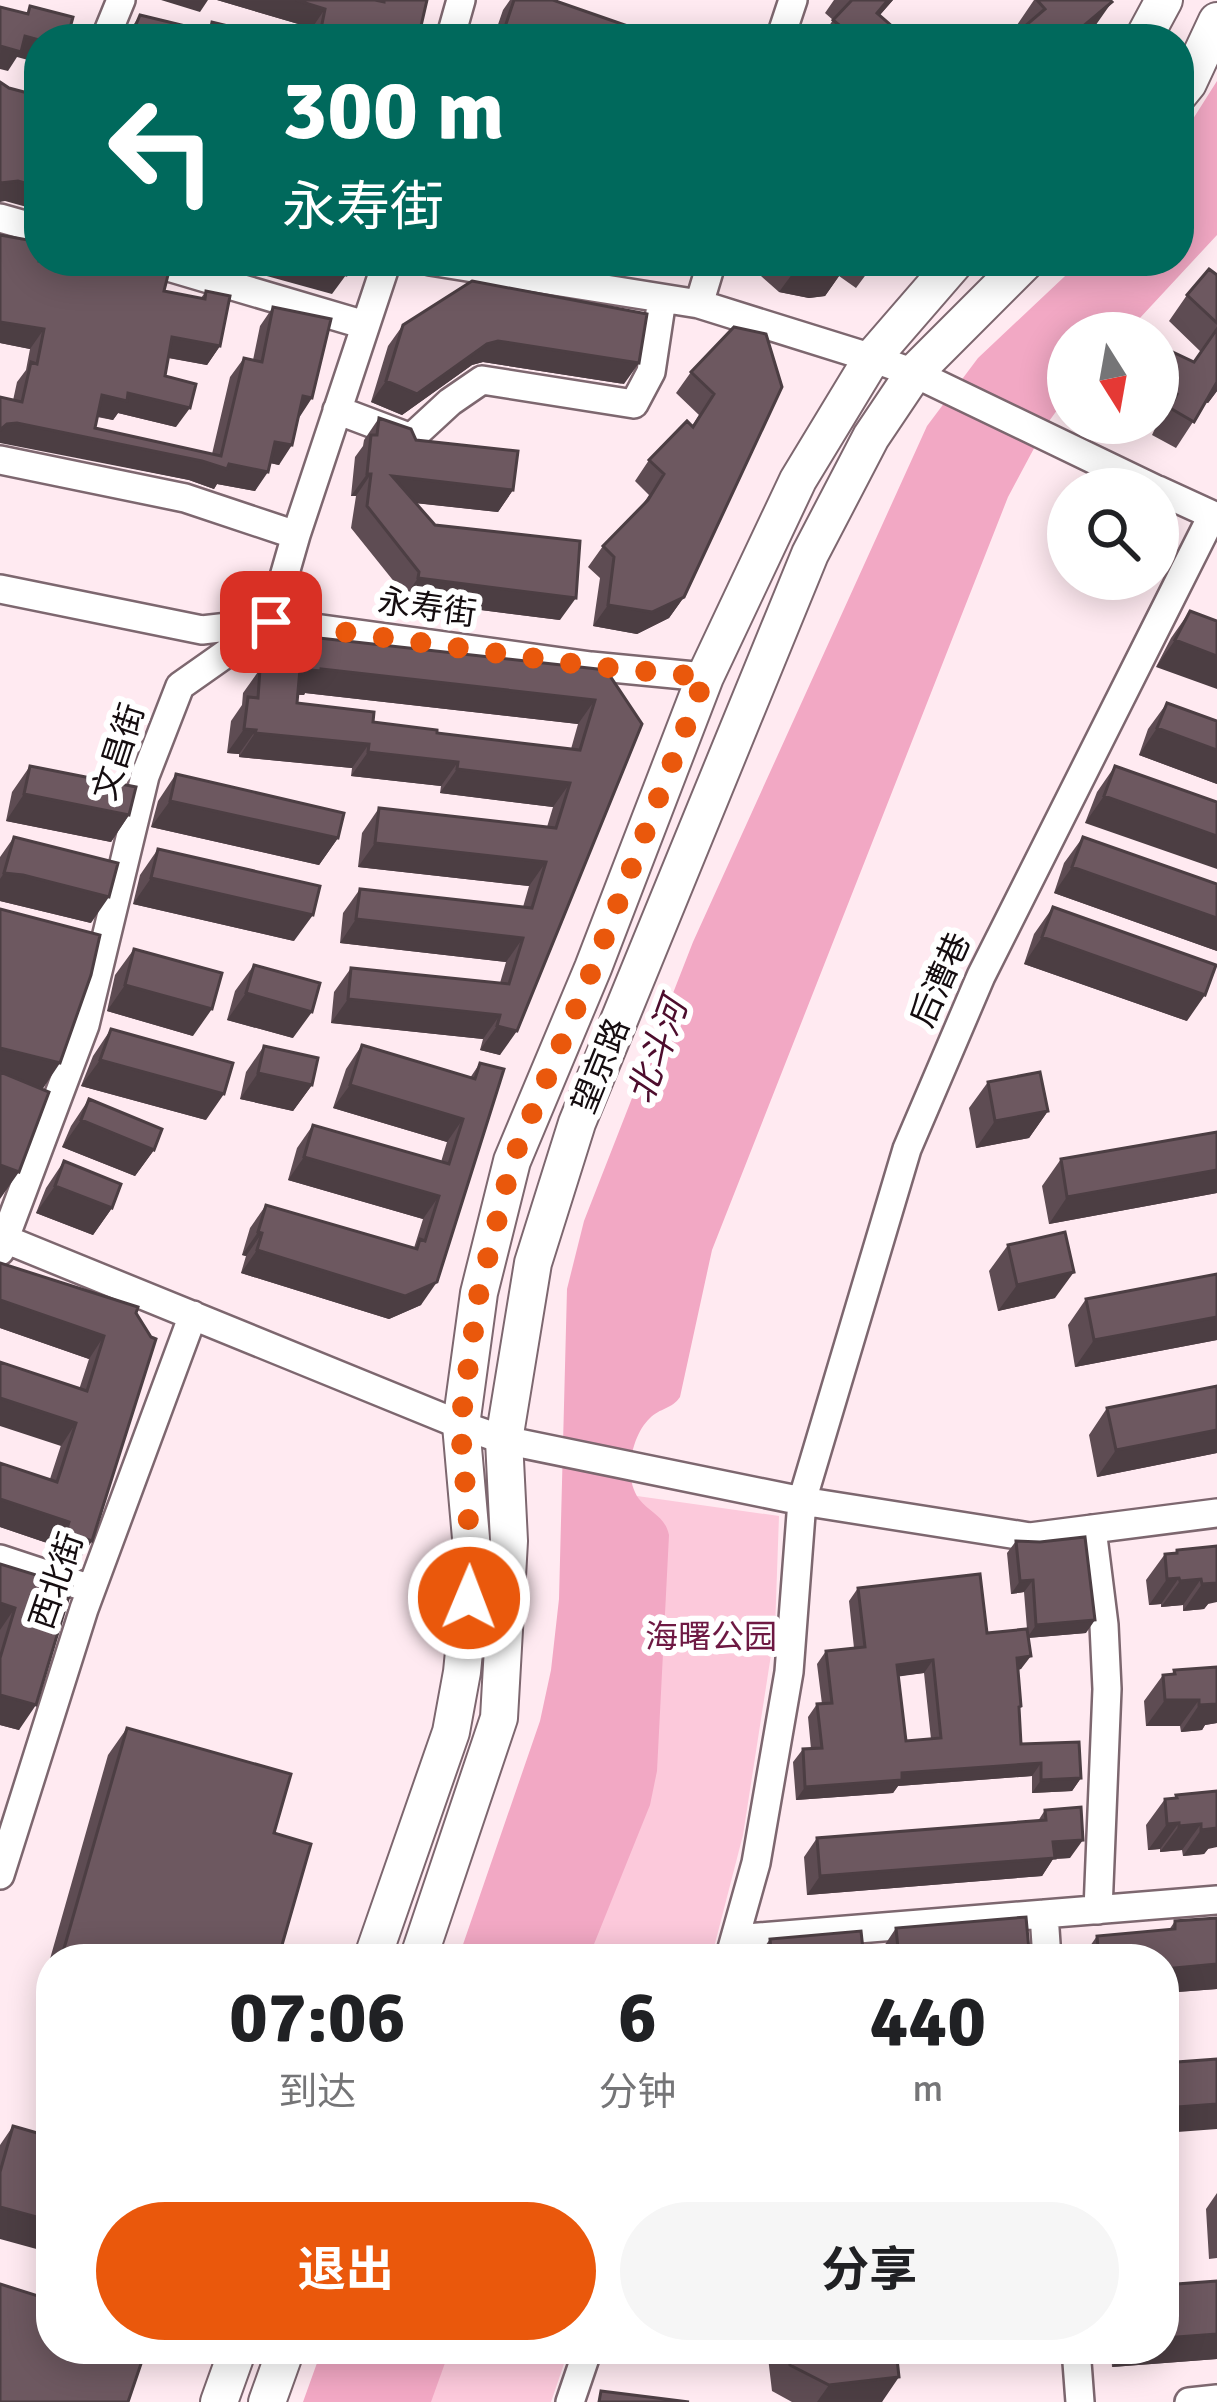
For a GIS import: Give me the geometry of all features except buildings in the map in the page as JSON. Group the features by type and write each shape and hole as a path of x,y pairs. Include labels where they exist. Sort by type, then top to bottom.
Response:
{"main road":[{"path":"1194,70 1217,21"},
{"name":"望京路","path":"377,1944 451,1732 463,1672 472,1562 460,1425 479,1293 512,1161 593,968 705,677 798,480 872,358 943,276"},
{"name":"望京路","path":"423,1944 499,1718 508,1541 504,1440 533,1263 577,1123 810,554 871,436 914,373 1011,276"},
{"path":"218,2402 232,2364"},
{"path":"267,2402 281,2364"}],"street":[{"path":"199,276 364,325"},
{"path":"271,622 382,276"},
{"path":"524,276 699,304 872,358 914,373 1111,468"},
{"path":"699,304 707,276"},
{"path":"337,410 411,438 482,380 634,404 652,373 662,298"},
{"path":"0,460 185,498 296,535"},
{"path":"1179,501 1214,517"},
{"name":"后漕巷","path":"733,1944 756,1863 790,1672 802,1501 907,1149 981,976 1214,517"},
{"name":"永寿街","path":"0,589 202,630 271,622 705,677"},
{"name":"文昌街","path":"1,1243 85,1024 93,943 145,776 180,686 271,622"},
{"path":"1,1243 504,1440 802,1501 1030,1537 1217,1514"},
{"name":"西北街","path":"0,1875 14,1783 194,1315"},
{"path":"1092,1529 1107,1689 1098,1910"},
{"path":"0,1558 91,1589"},
{"path":"777,1944 1217,1900"},
{"path":"1044,1914 1047,1944"},
{"path":"570,2402 583,2364"},
{"path":"1077,2364 1080,2402"},
{"path":"1189,2402 1217,2399"}],"green space":[{"name":"海曙公园","path":"623,1494 779,1516 775,1629 743,1835 715,1944 575,1944"},
{"path":"438,2364 564,2364 551,2402 424,2402"}],"water":[{"path":"1217,81 1217,235 1194,260 1194,117"},
{"name":"北斗河","path":"1065,276 1179,276 1146,312 1047,312 1047,424 1008,497 712,1250 680,1397 650,1418 634,1446 630,1469 634,1490 669,1535 657,1771 650,1805 594,1944 463,1944 540,1721 551,1670 559,1599 567,1289 584,1221 693,942 927,426 978,358"},
{"path":"317,2364 445,2364 431,2402 303,2402"}],"route":[{"path":"271,622 705,677 593,968 512,1161 479,1293 460,1425 472,1562 469,1598"}]}
